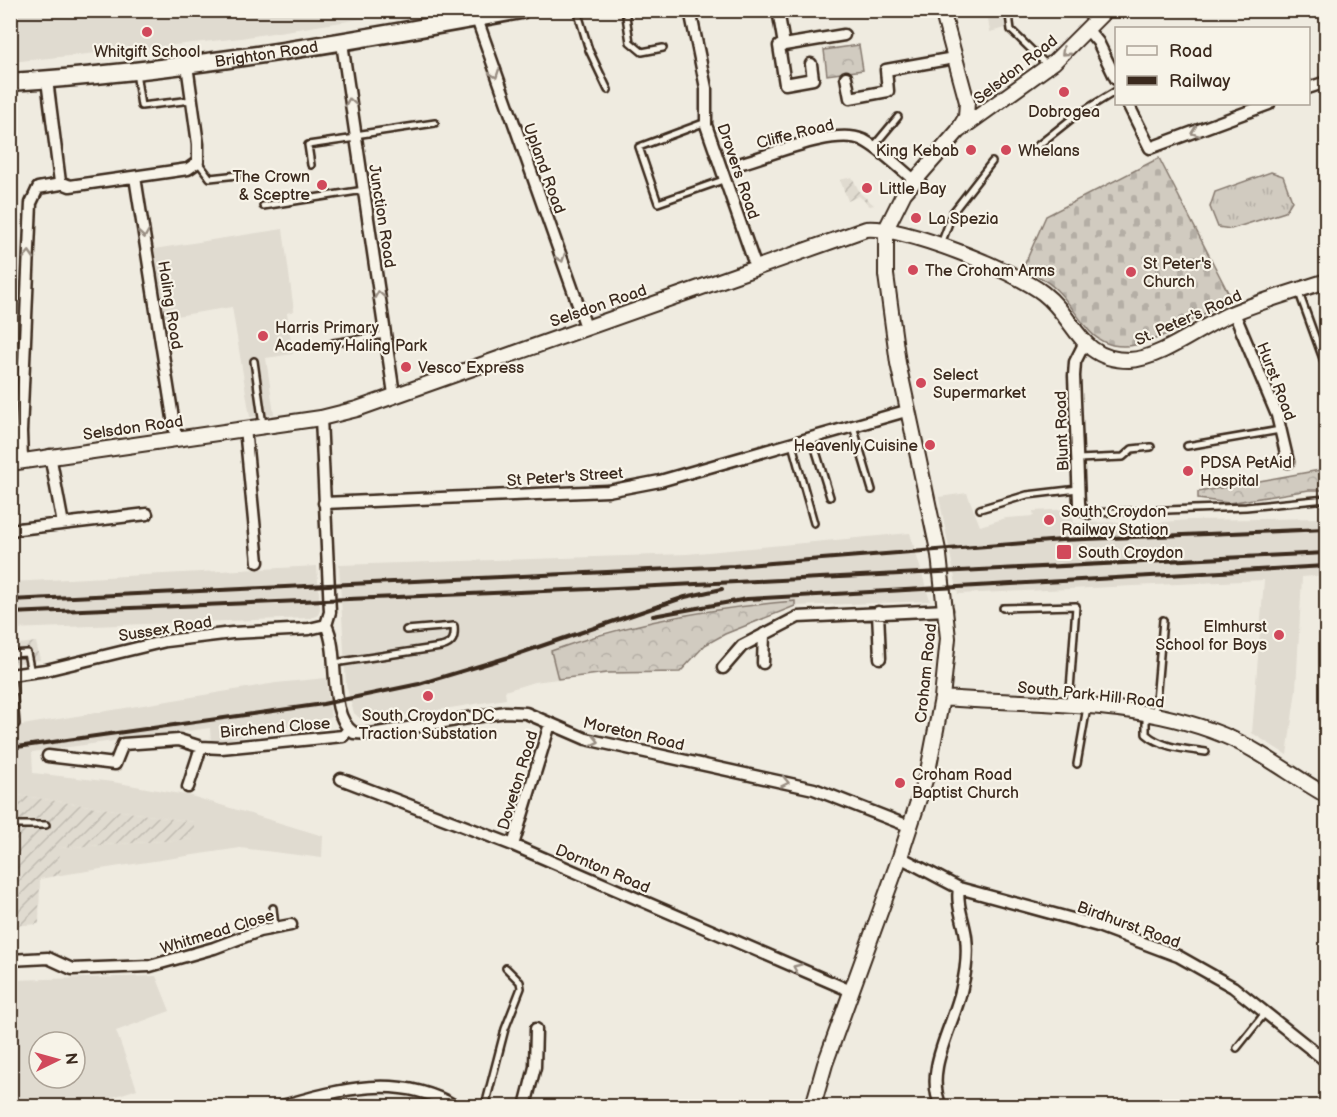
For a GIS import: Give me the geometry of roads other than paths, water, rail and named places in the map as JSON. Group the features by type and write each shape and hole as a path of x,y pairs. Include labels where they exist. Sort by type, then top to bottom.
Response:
{"main road":[{"name":"Brighton Road","path":"10,82 136,72 187,65 342,43 521,10"},
{"name":"Selsdon Road","path":"16,462 50,455 321,418 357,409 861,230 886,229 898,201 958,131 1049,67 1106,10"},
{"path":"942,15 968,108 958,131"},
{"path":"968,108 1017,88"},
{"name":"St. Peter's Road","path":"886,229 906,233 940,245 1018,278 1055,303 1084,344 1109,357 1137,359 1158,352 1234,313 1326,281"},
{"name":"Croham Road","path":"813,1107 928,771 942,698 948,638 947,610 939,555 906,411 886,274 886,229"},
{"name":"South Park Hill Road","path":"942,698 1087,707 1151,714 1224,735 1326,795"}],"street":[{"name":"Drovers Road","path":"690,10 706,88 706,122 756,268"},
{"path":"778,10 784,45"},
{"name":"Upland Road","path":"477,19 586,327"},
{"path":"1087,29 1098,42 1115,77"},
{"path":"811,64 813,79 785,84 779,46 844,35"},
{"name":"Junction Road","path":"342,43 394,394"},
{"path":"846,77 850,98 888,91 886,70 954,57"},
{"path":"16,462 21,432 32,203 38,188 61,184 70,186 188,169 198,162 187,65"},
{"path":"47,80 61,184"},
{"path":"1310,87 1326,82"},
{"path":"1128,105 1150,148 1266,105"},
{"name":"Cliffe Road","path":"742,163 842,136 862,140 914,180"},
{"name":"Haling Road","path":"135,177 176,437"},
{"name":"Hurst Road","path":"1234,313 1280,430 1288,462"},
{"name":"Blunt Road","path":"1084,344 1075,362 1080,509 1089,513"},
{"name":"St Peter's Street","path":"324,502 608,491 660,481 906,411"},
{"path":"321,418 330,612 326,625 331,638 340,714 349,729"},
{"path":"245,429 258,562"},
{"path":"50,455 63,524"},
{"path":"10,530 147,514"},
{"path":"723,668 742,646 798,616 947,610"},
{"path":"878,612 880,658"},
{"name":"Sussex Road","path":"11,675 31,673 166,641 210,635 309,629 326,625"},
{"path":"763,663 764,634"},
{"name":"Moreton Road","path":"349,729 356,734 371,734 505,712 526,713 586,739 814,789 910,827"},
{"name":"Doveton Road","path":"513,844 545,722"},
{"name":"Birchend Close","path":"48,756 114,764 123,744 179,740 201,747 222,748 342,736 349,729"},
{"name":"Birchend Close","path":"188,788 201,747"},
{"name":"Dornton Road","path":"341,778 513,844 851,992"},
{"name":"Birdhurst Road","path":"900,857 959,888 1089,924 1149,944 1211,974 1266,1011 1326,1061"},
{"path":"941,1107 935,1085 937,1071 962,991 966,966 966,937 957,898 959,888"},
{"name":"Whitmead Close","path":"10,960 48,958 72,969 150,966 275,927 291,925"},
{"path":"525,1107 535,1066 536,1029"},
{"path":"282,1107 341,1091 396,1086 426,1092 455,1107"}],"lane":[{"path":"578,10 589,50 608,90"},
{"path":"625,10 630,42 642,52 663,48"},
{"path":"1012,10 1009,15 1011,30 1049,67"},
{"path":"136,72 141,106 192,100"},
{"path":"1036,147 1075,116 1115,92"},
{"path":"873,147 898,117"},
{"path":"706,122 639,147 658,203 726,179"},
{"path":"311,165 308,145 435,123"},
{"path":"198,162 210,178 238,175"},
{"path":"940,245 953,212 992,162"},
{"path":"262,206 364,190"},
{"path":"1298,290 1326,367"},
{"path":"333,343 385,335"},
{"path":"254,361 263,426"},
{"path":"853,426 872,490"},
{"path":"1187,446 1280,430"},
{"path":"812,438 830,497"},
{"path":"792,444 814,523"},
{"path":"1078,459 1123,457 1132,449 1151,447"},
{"path":"980,509 1027,495 1079,489"},
{"path":"1089,513 1246,507 1326,499"},
{"path":"1004,608 1076,606 1069,706"},
{"path":"1163,620 1151,714 1144,729 1152,739 1163,745 1206,752"},
{"path":"334,663 441,647 450,644 454,637 454,626 406,630"},
{"path":"10,654 27,653 31,673"},
{"path":"11,675 16,724"},
{"path":"1077,764 1087,707"},
{"path":"10,825 46,825"},
{"path":"273,908 275,927"},
{"path":"485,1107 505,1029 521,988 520,982 506,968"},
{"path":"1237,1048 1266,1011"}],"railway":[{"path":"10,600 734,566 1062,540 1326,529"},
{"path":"10,613 616,588 1326,553"},
{"path":"653,616 747,599 1326,566"},
{"path":"10,748 323,704 419,684 509,657 685,597 722,589"}],"place":[{"name":"Whitgift School","path":"147,32"},
{"name":"Dobrogea","path":"1064,92"},
{"name":"King Kebab","path":"971,150"},
{"name":"Whelans","path":"1006,150"},
{"name":"The Crown & Sceptre","path":"322,185"},
{"name":"Little Bay","path":"867,188"},
{"name":"La Spezia","path":"916,218"},
{"name":"The Croham Arms","path":"913,270"},
{"name":"St Peter's Church","path":"1131,272"},
{"name":"Harris Primary Academy Haling Park","path":"263,336"},
{"name":"Vesco Express","path":"406,367"},
{"name":"Select Supermarket","path":"921,383"},
{"name":"Heavenly Cuisine","path":"930,445"},
{"name":"PDSA PetAid Hospital","path":"1188,471"},
{"name":"South Croydon Railway Station","path":"1049,520"},
{"name":"South Croydon","path":"1064,552"},
{"name":"Elmhurst School for Boys","path":"1279,635"},
{"name":"South Croydon DC Traction Substation","path":"428,696"},
{"name":"Croham Road Baptist Church","path":"900,783"}]}
